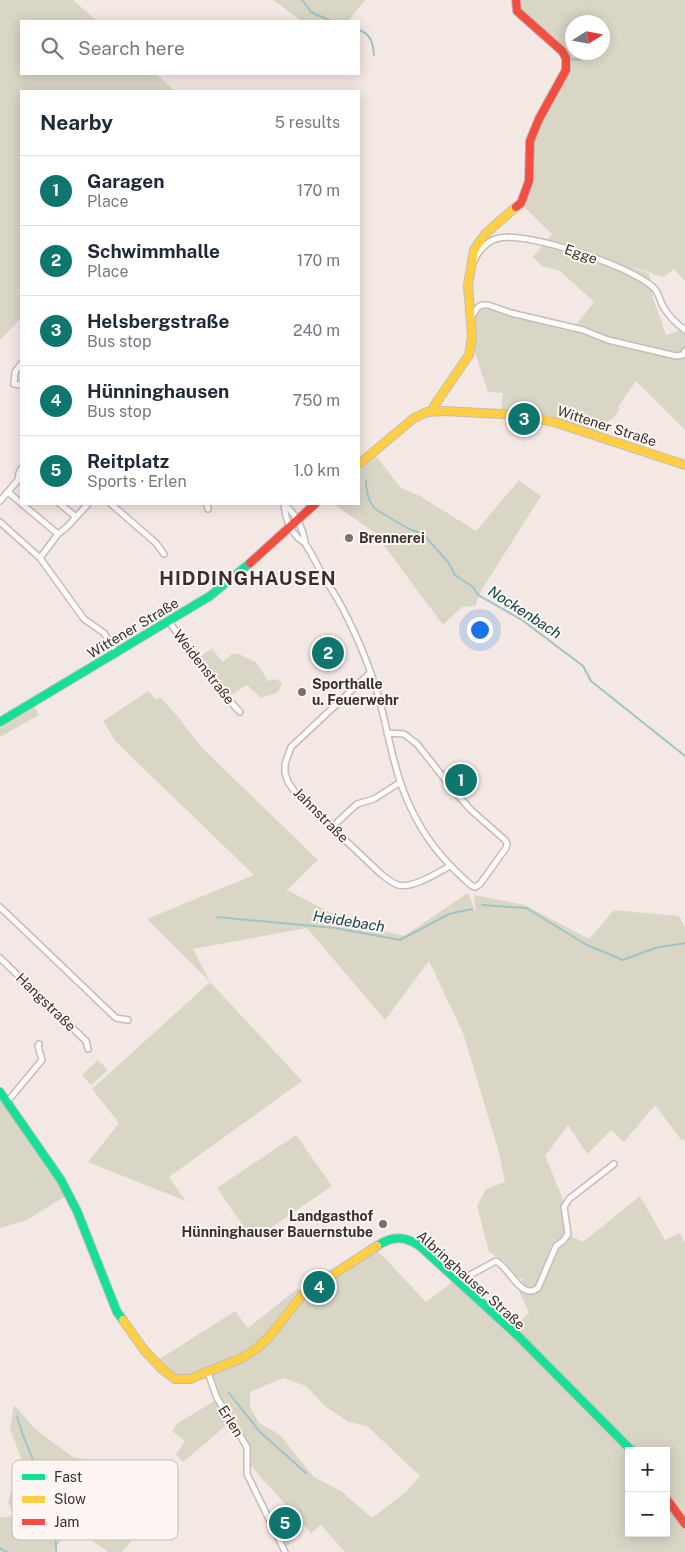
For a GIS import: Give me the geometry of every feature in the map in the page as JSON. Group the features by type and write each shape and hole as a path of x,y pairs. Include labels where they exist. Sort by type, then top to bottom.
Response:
{"street":[{"path":"433,411 434,406 468,355 472,338 468,275 474,250 486,234 521,203 528,181 530,141 538,119 566,70 566,58 562,52 517,11 516,0"},
{"name":"Egge","path":"468,275 482,248 498,238 558,245 592,256 645,281 655,289 663,308 685,330"},
{"path":"471,321 478,308 488,304 511,313 583,330 608,340 676,356 683,355 685,351"},
{"path":"20,366 16,372 14,384 20,385"},
{"name":"Wittener Straße","path":"360,463 414,418 433,411 529,416 557,423 685,465"},
{"path":"0,501 18,480 20,473"},
{"path":"8,492 20,501"},
{"path":"24,505 58,534"},
{"path":"61,505 76,517"},
{"path":"40,558 58,534 87,505"},
{"path":"112,505 156,543 164,554"},
{"path":"284,505 286,521 289,527 297,537 305,542"},
{"path":"285,505 290,509 304,533 305,542 359,643 382,709 387,733 399,783 418,823 450,866 475,887 480,884 506,848 505,840 471,810 417,744 404,734 387,733"},
{"name":"Wittener Straße","path":"0,722 169,622 223,586 314,505"},
{"path":"0,522 40,558 84,619 104,633 117,653"},
{"name":"Weidenstraße","path":"169,622 227,698 240,712"},
{"name":"Jahnstraße","path":"370,673 291,747 285,764 288,782 295,792 381,874 399,886 409,886 450,866"},
{"path":"332,827 357,804 374,799 399,783"},
{"path":"0,907 116,1018 128,1020"},
{"name":"Hangstraße","path":"0,958 86,1041 88,1049"},
{"path":"7,1102 42,1060 39,1044"},
{"name":"Albringhauser Straße","path":"0,1092 65,1187 77,1211 117,1312 144,1350 175,1379 183,1380 208,1373 244,1357 269,1337 303,1294 380,1243 398,1237 408,1239 459,1281 563,1381 628,1447"},
{"path":"459,1281 496,1261 501,1264 526,1292 534,1292 538,1288 556,1246 568,1234 564,1207 569,1199 614,1164"},
{"name":"Erlen","path":"208,1373 217,1398 247,1447 247,1474 284,1552"},
{"path":"670,1503 685,1524"}],"shaded area":[{"path":"0,0 73,0 96,20 20,20 20,75 157,75 174,90 20,90 20,319 0,340"},
{"path":"273,0 365,0 349,20 301,20"},
{"path":"517,0 685,0 685,281 674,269 663,277 627,265 649,274 653,298 666,335 685,329 685,430 636,381 618,407 620,409 615,416 595,432 548,418 501,410 503,393 488,392 473,347 473,320 480,308 487,306 571,331 594,302 560,271 542,266 533,257 552,234 522,205 532,144 540,120 567,60 610,60 610,15 565,15 565,58 519,10"},
{"path":"375,455 401,488 420,496 476,531 519,480 541,496 481,591 475,606 462,607 443,625 374,532 334,505 360,505 360,470"},
{"path":"212,648 222,662 232,654 239,654 257,663 268,681 277,679 282,684 278,692 261,698 247,685 230,695 200,657"},
{"path":"148,691 157,700 160,697 201,747 318,860 287,890 349,922 404,936 468,893 475,911 477,911 474,895 525,905 589,939 614,910 679,916 685,928 685,1139 682,1141 655,1105 624,1142 611,1130 587,1154 568,1125 545,1156 563,1199 562,1211 566,1234 554,1245 555,1249 567,1240 569,1235 583,1242 640,1196 665,1240 680,1233 685,1243 685,1520 670,1499 670,1447 632,1447 513,1328 529,1313 517,1286 523,1279 516,1279 505,1262 489,1252 477,1206 486,1189 505,1182 498,1149 463,1033 429,961 385,1020 307,928 193,949 210,982 147,919 254,875 116,742 103,721"},
{"path":"34,707 39,715 0,737 0,728"},
{"path":"210,982 302,1081 169,1177 186,1201 88,1162 119,1123 92,1089"},
{"path":"98,1060 108,1070 91,1085 82,1075"},
{"path":"0,1096 54,1173 66,1196 25,1221 0,1228"},
{"path":"296,1135 332,1186 253,1240 217,1188"},
{"path":"376,1249 426,1302 454,1281 458,1283 593,1414 625,1449 625,1537 670,1537 670,1509 685,1530 685,1552 345,1552 321,1525 311,1533 250,1465 249,1447 217,1393 208,1370 180,1376 171,1372 158,1360 235,1311 248,1328 298,1288 301,1294 296,1306 313,1290","holes":["283,1378 306,1386 326,1407 349,1422 367,1426 420,1476 406,1492 372,1518 341,1491 314,1477 279,1434 259,1423 250,1407 250,1392"]},
{"path":"216,1400 229,1423 183,1462 176,1454 185,1441 172,1431 178,1423"},
{"path":"14,1405 35,1429 73,1457 90,1460 22,1460 10,1429"},
{"path":"12,1490 12,1512 8,1503"},
{"path":"281,1506 303,1531 286,1547 270,1514"},
{"path":"12,1516 12,1540 62,1540 53,1552 0,1552 0,1518"},
{"path":"91,1540 132,1540 122,1552 108,1552"}],"waterway":[{"path":"302,0 311,12 329,20"},
{"path":"360,30 371,40 374,55"},
{"name":"Nockenbach","path":"366,480 368,495 375,509 409,529 423,534 448,562 455,575 473,587 478,595 522,620 583,666 591,681 685,756"},
{"name":"Heidebach","path":"482,905 526,908 587,945 623,960 655,948 685,943"},
{"name":"Heidebach","path":"217,917 335,928 400,940 449,914 472,909"},
{"path":"229,1393 260,1432 306,1473"},
{"path":"17,1417 33,1460"},
{"path":"56,1540 56,1552"},
{"path":"0,1548 7,1552"}],"traffic: fast":[{"path":"0,722 210,596 250,563"},
{"path":"0,1092 61,1180 77,1211 117,1312 123,1320"},
{"path":"377,1246 383,1242 399,1238 421,1247 517,1335 628,1447"}],"traffic: slow":[{"path":"433,411 434,406 469,355 472,337 468,285 474,250 486,233 516,207"},
{"path":"360,463 414,418 427,412 444,411 522,415 557,423 685,465"},
{"path":"123,1320 144,1350 163,1370 175,1379 190,1379 244,1357 257,1348 269,1337 303,1294 377,1246"}],"traffic: jam":[{"path":"516,0 517,11 562,51 566,58 566,70 539,119 530,141 529,181 521,203 516,207"},
{"path":"250,563 314,505"},
{"path":"670,1503 685,1524"}],"place":[{"name":"Helsbergstraße","path":"524,419"},
{"name":"Brennerei","path":"349,538"},
{"name":"Schwimmhalle","path":"328,653"},
{"name":"Sporthalle u. Feuerwehr","path":"302,692"},
{"name":"Garagen","path":"461,780"},
{"name":"Landgasthof Hünninghauser Bauernstube","path":"383,1224"},
{"name":"Hünninghausen","path":"319,1287"},
{"name":"Reitplatz","path":"285,1523"}],"district":[{"name":"HIDDINGHAUSEN","path":"248,578"}]}
